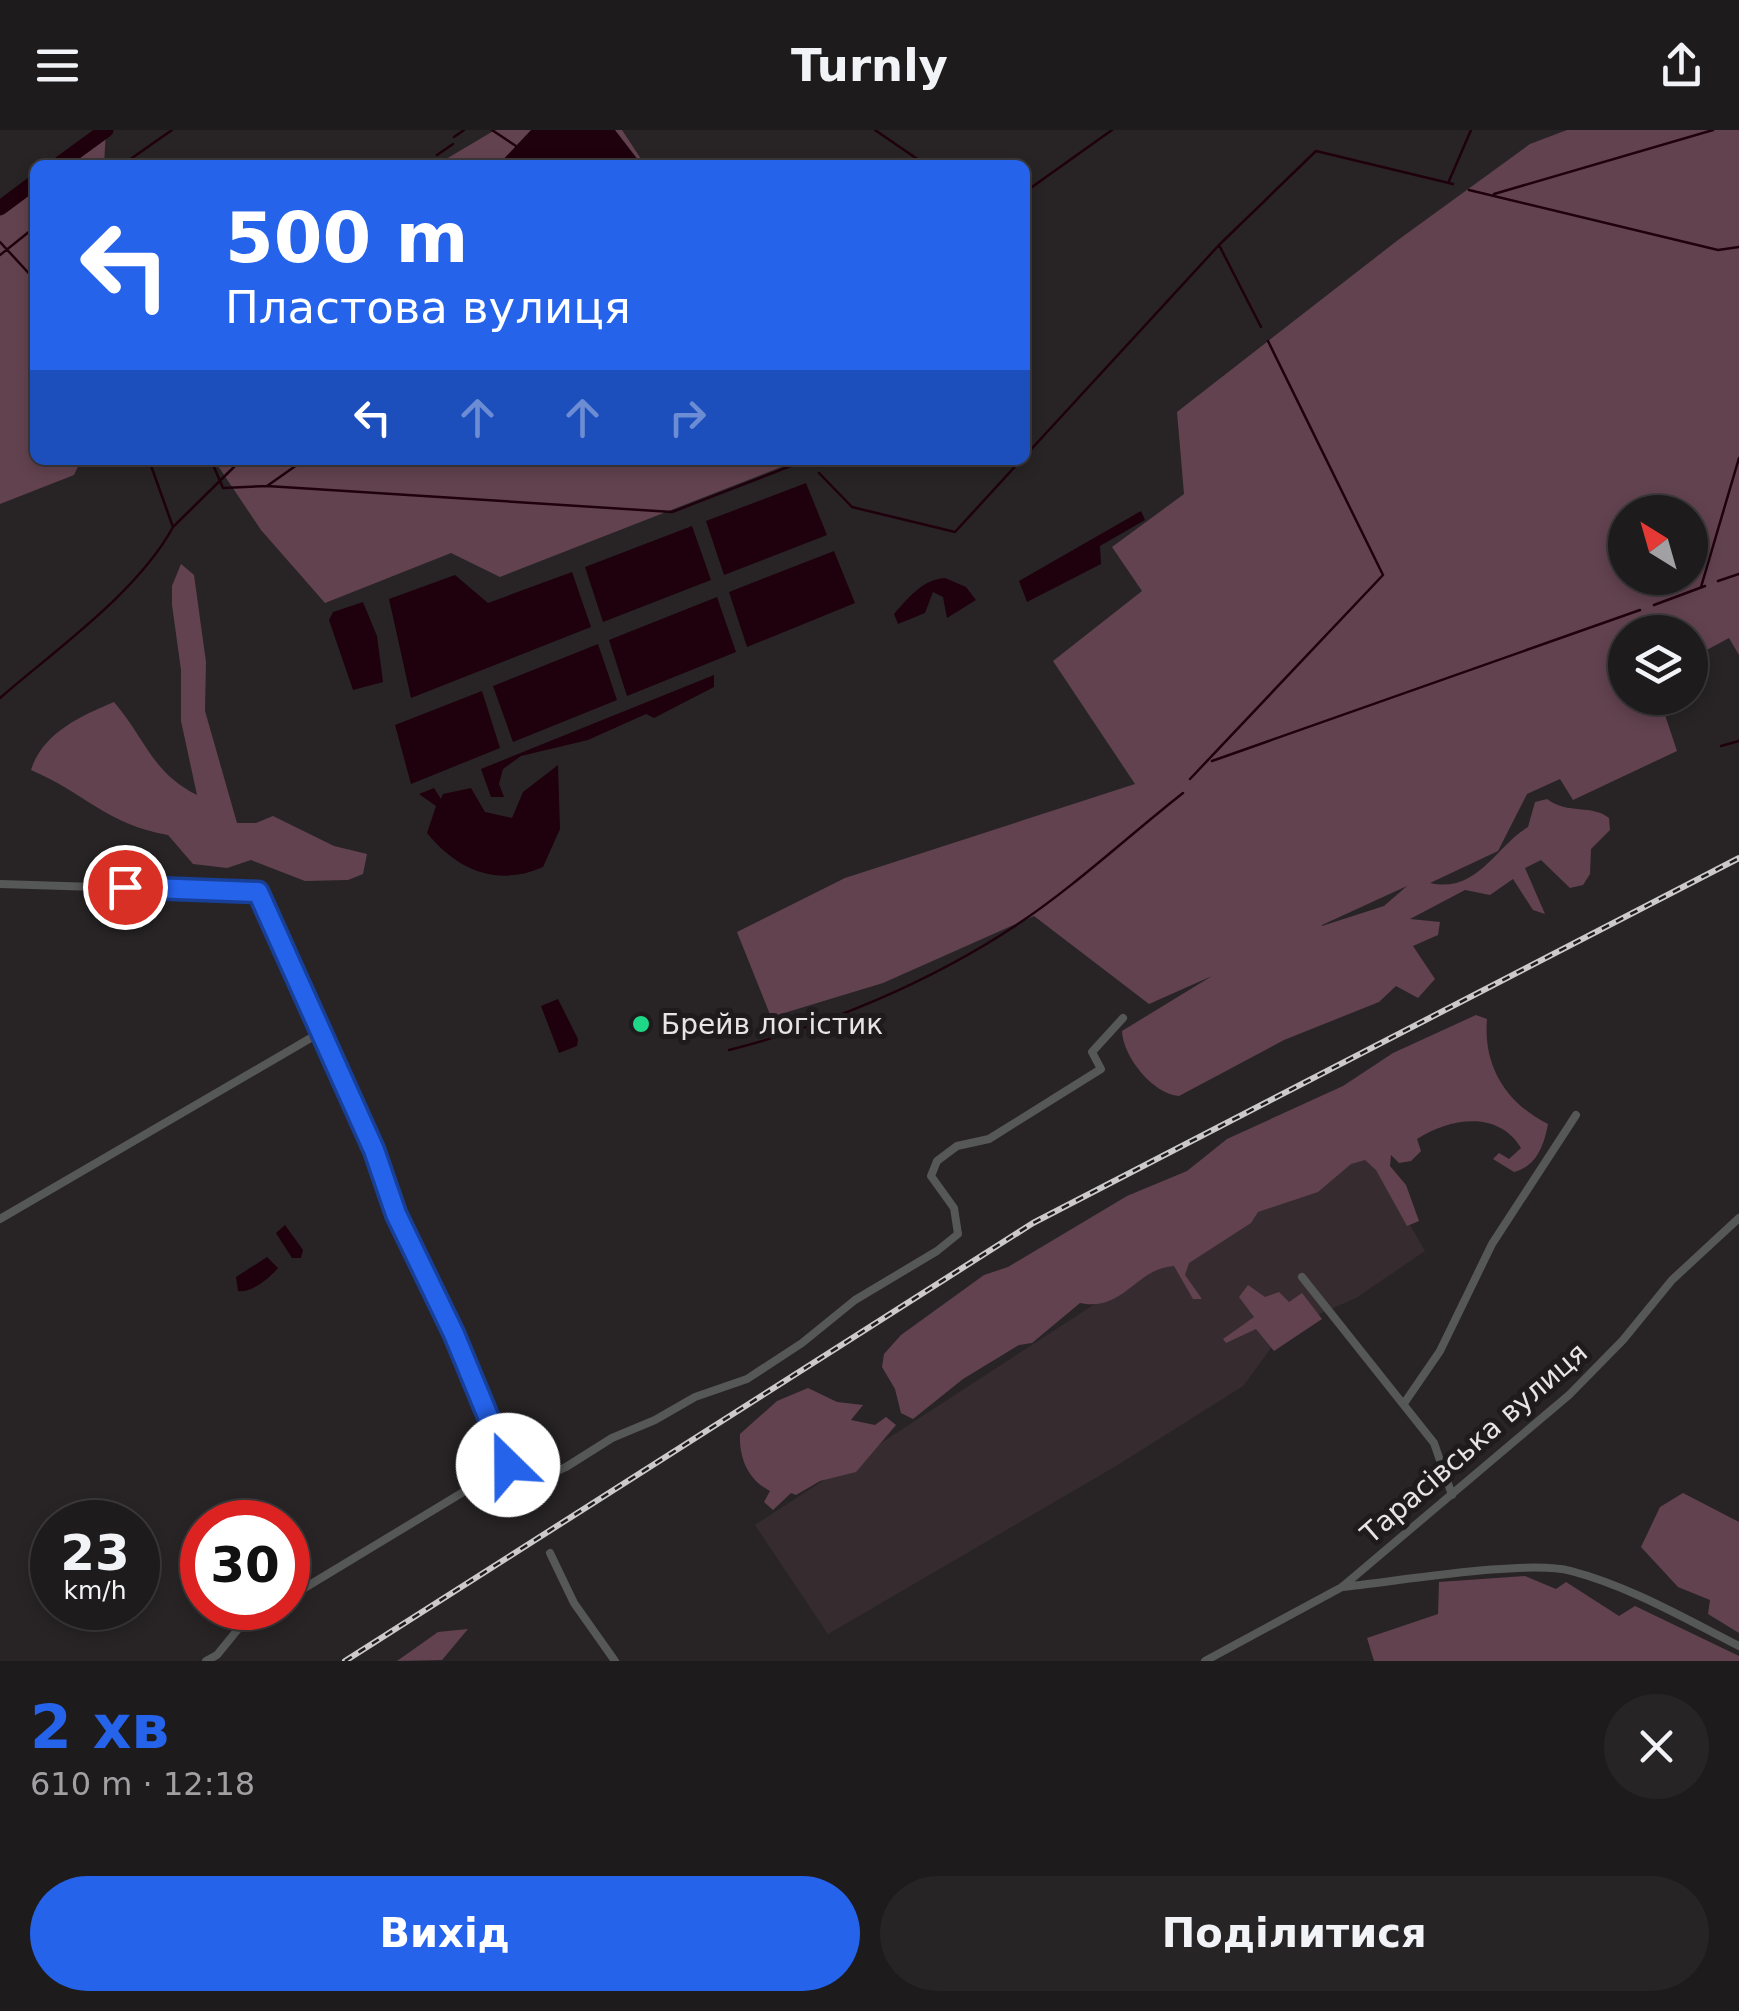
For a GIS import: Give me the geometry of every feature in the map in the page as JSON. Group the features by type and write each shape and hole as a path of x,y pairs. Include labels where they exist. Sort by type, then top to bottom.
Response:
{"street":[{"path":"0,884 258,892 520,1487 566,1467 612,1438 695,1397 748,1379 802,1344 854,1300 937,1252 958,1234 954,1208 932,1176 936,1161 958,1146 989,1139 1100,1069 1092,1052 1123,1018"},
{"path":"0,1219 320,1032"},
{"path":"1405,1402 1440,1351 1492,1244 1576,1114"},
{"name":"Тарасівська вулиця","path":"1205,1661 1342,1588 1590,1374 1650,1303 1739,1218"},
{"path":"1302,1276 1342,1333 1405,1402 1434,1442 1452,1494"},
{"path":"310,1585 508,1465"},
{"path":"550,1553 574,1603 615,1661"},
{"path":"1342,1588 1519,1570 1569,1570 1652,1602 1739,1646"},
{"path":"206,1661 216,1656 238,1630"}],"shaded area":[{"path":"106,130 104,160 66,160"},
{"path":"495,130 622,130 642,160 444,160"},
{"path":"531,130 615,130 638,160 503,160"},
{"path":"1567,130 1739,130 1739,655 1729,638 1708,649 1708,615 1608,615 1608,715 1665,715 1677,751 1573,800 1560,779 1527,794 1498,851 1430,883 1446,884 1473,875 1528,827 1535,802 1547,799 1609,818 1610,830 1591,849 1590,874 1583,885 1570,888 1541,860 1525,868 1545,914 1533,910 1513,879 1490,895 1465,890 1410,919 1440,922 1438,935 1413,946 1435,979 1418,998 1396,986 1379,1002 1284,1040 1179,1096 1159,1089 1141,1073 1128,1052 1122,1031 1212,976 1149,1004 1034,916 883,983 771,1017 737,932 845,878 1135,784 1053,661 1142,591 1112,547 1184,494 1177,412 1398,240 1530,144","holes":["1407,886 1384,906 1322,926"]},
{"path":"30,187 30,465 79,465 74,475 0,504 0,208"},
{"path":"217,465 786,465 500,577 451,553 325,603 261,530"},
{"path":"806,483 827,535 724,575 706,521"},
{"path":"1141,511 1145,520 1100,546 1101,564 1027,602 1019,581"},
{"path":"692,526 711,580 603,622 585,567"},
{"path":"834,551 855,603 747,647 729,592"},
{"path":"181,564 194,575 206,662 205,711 237,823 256,823 273,816 334,846 367,854 363,874 348,880 305,881 251,860 227,868 193,864 168,835 112,816 31,770 53,736 114,702 159,765 197,795 181,721 181,670 172,605 172,586"},
{"path":"572,572 591,627 411,698 389,599 455,575 488,603"},
{"path":"945,578 966,587 976,600 947,618 943,597 933,592 925,613 898,624 894,614 911,596 929,582"},
{"path":"717,597 736,652 627,696 609,640"},
{"path":"363,602 377,636 383,682 353,690 329,620 333,612"},
{"path":"598,644 617,700 513,742 493,686"},
{"path":"714,675 714,687 654,718 646,714 588,740 521,756 503,769 499,784 504,797 491,797 481,769"},
{"path":"482,691 500,748 411,784 395,725"},
{"path":"558,765 560,829 543,867 510,875 480,872 452,857 427,833 436,806 419,794 434,788 441,799 443,794 471,788 485,812 512,818 523,792"},
{"path":"558,999 578,1039 577,1046 559,1053 541,1006"},
{"path":"1476,1015 1487,1019 1489,1052 1500,1081 1520,1105 1548,1124 1542,1147 1528,1165 1514,1172 1493,1159 1499,1153 1509,1159 1521,1148 1500,1128 1473,1121 1444,1126 1417,1139 1421,1151 1411,1161 1399,1163 1391,1155 1390,1166 1406,1185 1419,1221 1407,1226 1376,1170 1365,1160 1351,1164 1318,1192 1258,1212 1251,1223 1189,1263 1185,1275 1202,1299 1193,1299 1174,1266 1161,1269 1108,1301 1080,1303 1032,1343 1019,1345 963,1379 913,1419 901,1413 895,1389 882,1367 884,1354 901,1335 984,1275 1008,1267 1127,1196 1187,1171 1227,1139 1343,1086 1393,1053"},
{"path":"1367,1150 1425,1251 1356,1298 1285,1329 1243,1386 1116,1466 828,1634 755,1525 1135,1278"},
{"path":"285,1225 303,1250 301,1258 292,1258 276,1233"},
{"path":"267,1257 278,1268 260,1284 238,1291 236,1277"},
{"path":"1248,1285 1265,1297 1279,1292 1289,1302 1302,1293 1322,1319 1274,1351 1256,1329 1226,1343 1223,1339 1254,1317 1239,1297"},
{"path":"808,1388 837,1402 863,1405 851,1420 875,1425 886,1417 896,1425 856,1472 820,1481 796,1495 791,1493 773,1510 764,1502 770,1491 746,1467 740,1434 777,1401"},
{"path":"1683,1493 1739,1522 1739,1633 1708,1614 1710,1600 1678,1587 1641,1547 1660,1507"},
{"path":"1525,1576 1556,1589 1566,1582 1619,1616 1635,1606 1739,1656 1739,1661 1374,1661 1367,1638 1438,1614 1439,1582"},
{"path":"468,1629 442,1660 397,1661 438,1632"}],"waterway":[{"path":"65,160 106,130"},
{"path":"129,160 172,130"},
{"path":"454,137 464,130"},
{"path":"492,130 516,146"},
{"path":"875,130 919,160"},
{"path":"1030,188 1112,130"},
{"path":"1449,181 1471,130"},
{"path":"1494,194 1713,130"},
{"path":"437,155 453,144"},
{"path":"1030,451 1219,245 1316,151 1453,184"},
{"path":"0,208 30,186"},
{"path":"1469,190 1718,250 1739,247"},
{"path":"0,255 30,231"},
{"path":"0,242 30,275"},
{"path":"1219,245 1261,327"},
{"path":"1190,779 1383,575 1268,341"},
{"path":"1708,563 1739,458"},
{"path":"0,698 117,597 158,551 173,527 151,465"},
{"path":"213,465 223,488 267,486 297,465"},
{"path":"174,526 236,465"},
{"path":"267,486 672,512 793,465"},
{"path":"819,473 852,507 955,532 1016,465"},
{"path":"1718,581 1739,574"},
{"path":"1654,605 1681,595"},
{"path":"1212,761 1640,610"},
{"path":"1721,746 1739,741"},
{"path":"729,1050 841,1015 982,946 1058,895 1183,793"}],"railway":[{"path":"345,1661 1033,1223 1739,858"}],"place":[{"name":"Брейв логістик","path":"641,1024"}],"route":[{"path":"125,887 258,892 374,1150 396,1214 454,1334 508,1465"}]}
